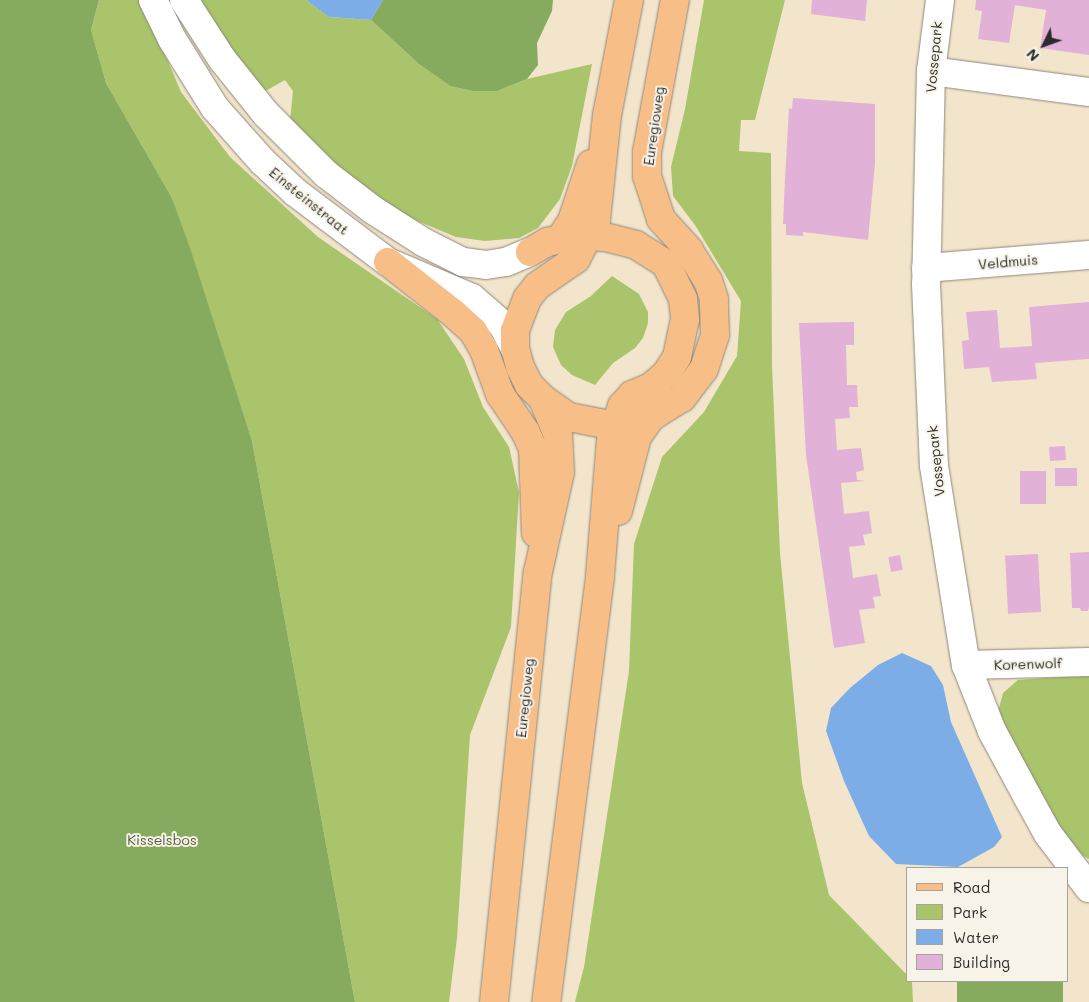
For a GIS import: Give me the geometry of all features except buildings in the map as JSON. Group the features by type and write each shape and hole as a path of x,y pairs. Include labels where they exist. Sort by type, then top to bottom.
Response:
{"main road":[{"path":"629,0 607,115 596,220 590,235 576,259 537,286 527,299 519,315 515,348 529,385 543,399 569,417 615,426 651,417"},
{"name":"Euregioweg","path":"651,417 682,398 704,370 711,353 715,326 714,299 700,265 661,220 647,176 647,152 675,0"},
{"path":"560,239 572,221 607,115"},
{"path":"530,252 560,239 590,235 621,240 650,252 666,264 683,299 685,319 677,357 666,374 651,387 632,395 622,406 611,439 600,577 546,1002"},
{"path":"388,262 473,331 500,394 525,431 532,448 538,572"},
{"name":"Euregioweg","path":"494,1002 538,572 560,472 558,436 543,399"},
{"path":"600,577 637,437 651,417"}],"street":[{"name":"Einsteinstraat","path":"153,0 199,84 232,130 295,192 388,262 472,298 502,324 515,348"},
{"path":"184,0 222,59 266,114 308,158 366,205 423,242 463,262 486,265 506,262 530,252"},
{"name":"Vossepark","path":"940,0 931,71 926,268 934,466 966,665 992,731 1027,796 1048,834 1089,888"},
{"path":"931,71 1089,92"},
{"name":"Veldmuis","path":"926,268 1089,255"},
{"name":"Korenwolf","path":"966,665 1089,662"}],"green space":[{"name":"Kisselsbos","path":"0,0 99,0 91,30 106,83 172,198 192,254 252,441 355,1002 0,1002"},
{"path":"99,0 142,0 181,92 230,157 318,237 437,319 464,359 483,407 509,447 519,492 511,627 470,735 457,938 449,1002 355,1002 252,441 172,198 106,83 91,30"},
{"path":"198,0 306,0 329,17 371,20 419,64 450,86 472,91 497,91 527,79 592,64 572,166 560,199 538,228 519,238 485,241 456,237 401,214 324,157 290,121 293,91 285,80 262,93"},
{"path":"383,0 553,0 552,11 537,43 538,65 527,79 497,91 472,91 450,86 419,64 371,20"},
{"path":"704,0 785,0 755,120 741,120 739,151 771,153 772,365 780,553 802,783 829,895 906,974 906,982 912,982 913,1002 575,1002 584,967 629,671 634,544 662,457 704,412 737,356 741,301 695,225 673,196 671,167 685,109"},
{"path":"612,276 639,294 648,312 648,323 643,338 635,348 613,363 595,385 572,375 561,365 553,347 555,330 566,312 591,296"},
{"path":"1089,675 1089,859 1069,848 998,712 1003,693 1018,680"},
{"path":"957,982 1063,982 1063,1002 957,1002"}],"water":[{"path":"306,0 383,0 371,20 329,17"},
{"path":"902,653 931,666 943,685 951,722 1002,837 994,847 958,867 896,864 869,836 844,781 826,731 831,708 850,688 878,665"}]}
